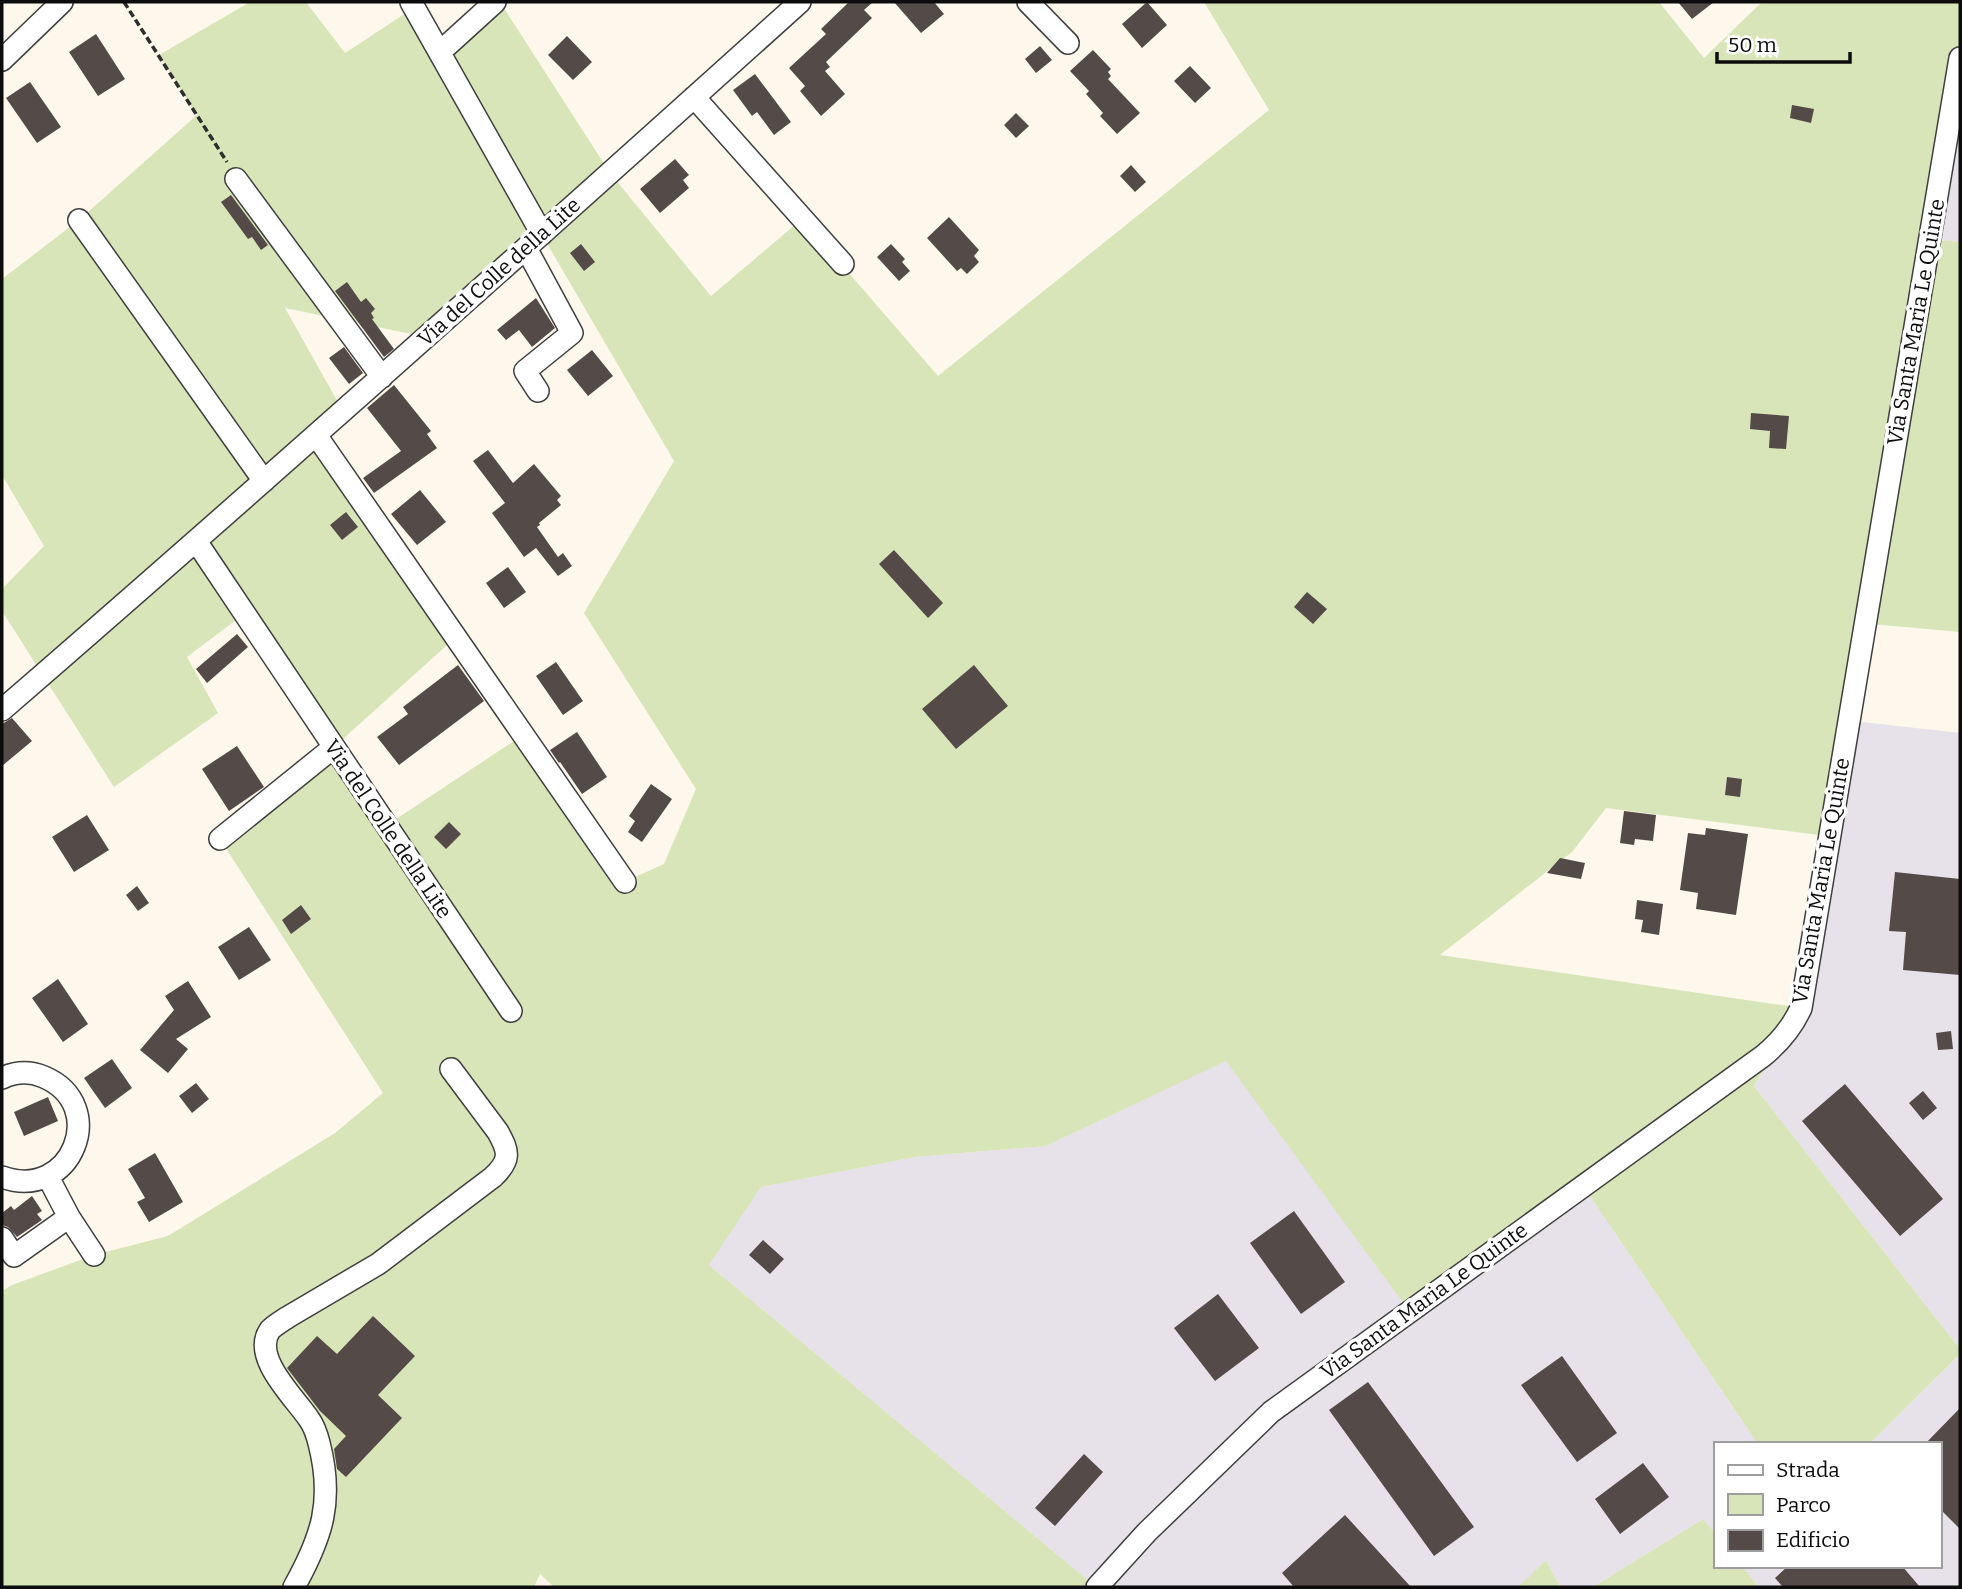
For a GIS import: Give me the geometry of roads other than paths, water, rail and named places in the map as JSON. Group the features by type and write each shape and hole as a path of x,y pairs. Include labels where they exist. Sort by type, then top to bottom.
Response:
{"street":[{"path":"2,61 61,2"},
{"path":"411,2 440,52 534,241 572,333 525,371 538,391"},
{"path":"440,52 495,2"},
{"name":"Via del Colle della Lite","path":"2,710 382,377 800,2"},
{"path":"1028,2 1068,43"},
{"name":"Via Santa Maria Le Quinte","path":"1097,1587 1147,1532 1271,1412 1763,1056 1781,1039 1796,1019 1801,1008 1960,58"},
{"path":"694,97 843,264"},
{"path":"232,171 382,377"},
{"path":"79,220 264,481"},
{"path":"316,435 625,882"},
{"name":"Via del Colle della Lite","path":"196,541 510,1011"},
{"path":"220,839 334,747"},
{"path":"294,1587 315,1547 322,1525 325,1478 320,1445 310,1421 270,1364 265,1346 268,1335 288,1317 378,1264 504,1167 507,1156 504,1143 451,1069"},
{"path":"2,1177 31,1182 48,1177 61,1167 71,1154 77,1138 78,1122 74,1106 65,1092 52,1081 37,1074 3,1075"},
{"path":"48,1177 69,1217 94,1255"},
{"path":"2,1238 13,1256 69,1217"}]}
